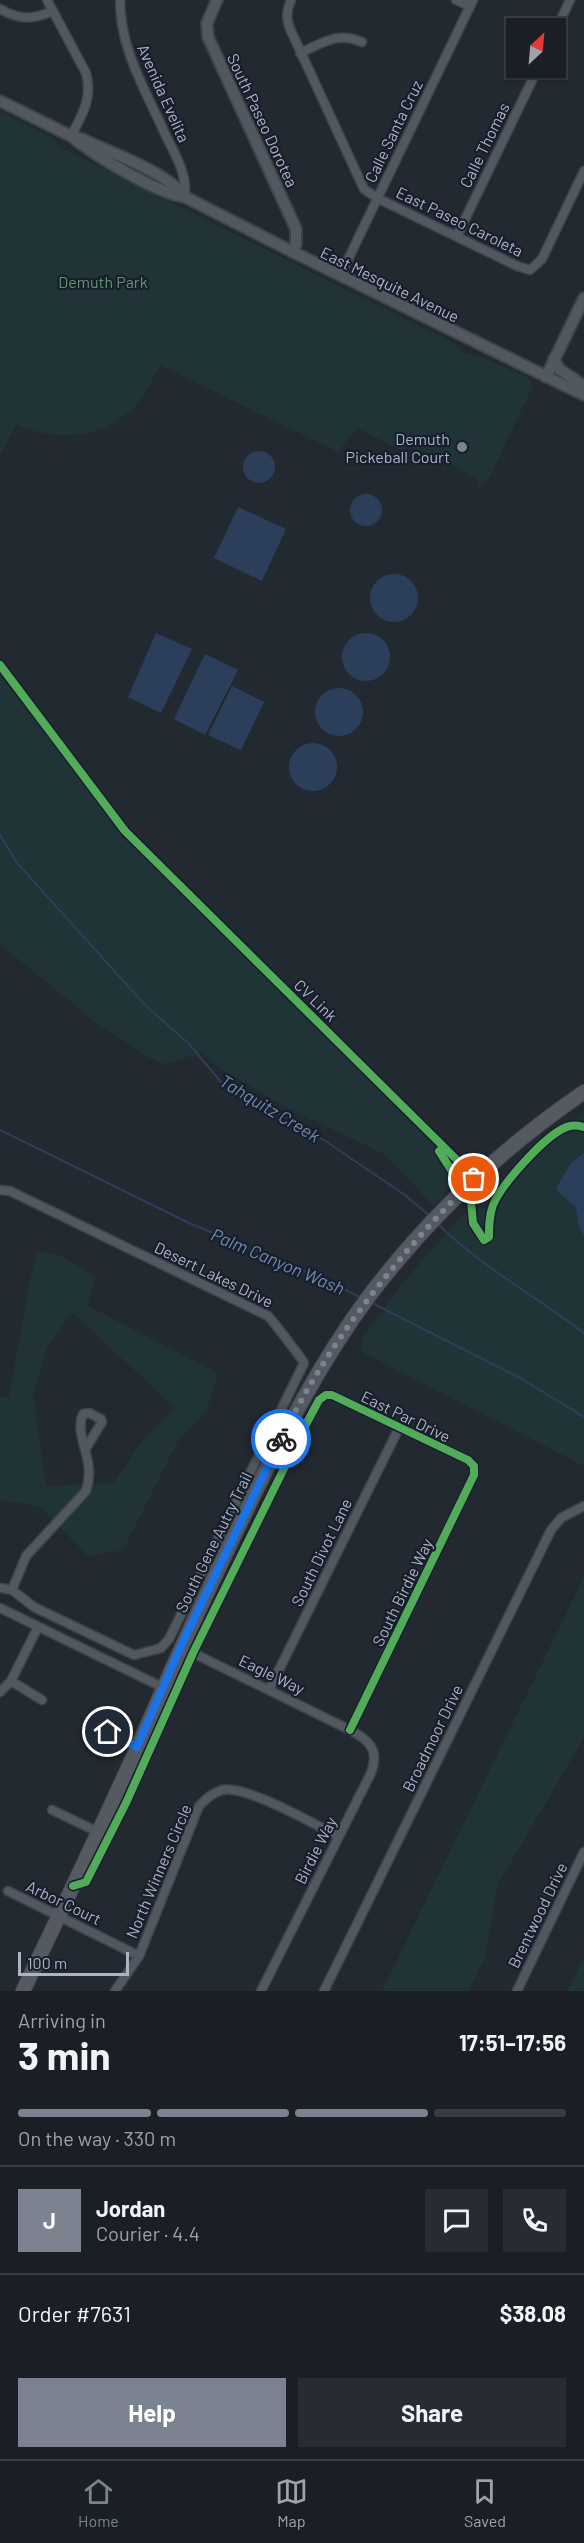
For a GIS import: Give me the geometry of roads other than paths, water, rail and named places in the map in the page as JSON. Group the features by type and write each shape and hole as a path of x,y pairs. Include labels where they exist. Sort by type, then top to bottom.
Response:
{"main road":[{"name":"South Gene Autry Trail","path":"23,1991 164,1688 187,1650 286,1430 340,1339 385,1275 427,1227 474,1179 514,1144 584,1092"}],"street":[{"path":"47,0 86,73 89,84 88,102 71,136"},
{"name":"Avenida Evelita","path":"120,0 120,18 127,50 183,172 185,197"},
{"name":"South Paseo Dorotea","path":"217,0 207,23 208,37 296,229 296,244 293,252"},
{"path":"291,0 286,21 364,189 377,198"},
{"path":"456,0 471,3"},
{"path":"562,18 570,0"},
{"name":"Calle Santa Cruz","path":"340,276 471,3"},
{"path":"0,9 15,17 27,19 53,11"},
{"path":"300,53 335,37 349,36 362,42"},
{"name":"Calle Thomas","path":"457,236 533,78"},
{"name":"East Mesquite Avenue","path":"0,101 71,136 100,158 178,196 185,197 340,276 584,395"},
{"name":"East Paseo Caroleta","path":"377,198 530,270 542,259 584,171"},
{"path":"546,376 584,298"},
{"path":"554,359 559,369 584,386"},
{"name":"Desert Lakes Drive","path":"0,1190 10,1191 268,1316 289,1346 303,1358 304,1363 169,1639 161,1648 134,1655 34,1607 12,1590 0,1588"},
{"name":"South Gene Autry Trail","path":"73,1886 86,1882 126,1803 187,1650 319,1400 326,1395"},
{"name":"East Par Drive","path":"326,1395 332,1395 474,1466"},
{"name":"South Divot Lane","path":"269,1690 399,1428"},
{"path":"12,1590 26,1556 86,1491 91,1478 86,1448"},
{"name":"South Birdie Way","path":"350,1730 474,1475 474,1466"},
{"name":"Broadmoor Drive","path":"324,1991 551,1530 561,1518 581,1507"},
{"path":"0,1608 164,1688"},
{"path":"0,1692 11,1681 38,1627"},
{"name":"Eagle Way","path":"187,1650 350,1730"},
{"path":"11,1681 42,1700"},
{"path":"93,1725 137,1747"},
{"name":"Birdie Way","path":"261,1991 376,1761 373,1747 366,1738 350,1730"},
{"name":"North Winners Circle","path":"139,1956 199,1806 207,1797 221,1791 246,1791 338,1836"},
{"path":"52,1810 98,1832"},
{"name":"Brentwood Drive","path":"517,1991 584,1852"},
{"name":"Arbor Court","path":"8,1892 139,1956"},
{"path":"115,1991 139,1956"}],"water":[{"path":"259,451 271,455 275,467 271,479 259,483 247,479 243,467 247,455"},
{"path":"366,494 378,498 382,510 378,522 366,526 354,522 350,510 354,498"},
{"path":"238,507 286,529 262,581 214,558"},
{"path":"394,574 411,581 418,598 411,615 394,622 377,615 370,598 377,581"},
{"path":"156,633 192,649 161,713 128,697"},
{"path":"366,633 383,640 390,657 383,674 366,681 349,674 342,657 349,640"},
{"path":"205,654 238,670 205,735 174,719"},
{"path":"232,686 264,702 241,750 208,735"},
{"path":"339,688 356,695 363,712 356,729 339,736 322,729 315,712 322,695"},
{"path":"308,743 318,743 330,750 337,762 337,772 330,784 318,791 308,791 293,780 289,772 289,762 300,747"},
{"path":"584,1153 584,1236 579,1226 576,1207 556,1188 572,1162"}],"waterway":[{"name":"Tahquitz Creek","path":"0,835 17,863 146,1006 188,1043 221,1082 312,1132 405,1195 431,1217"},
{"name":"Palm Canyon Wash","path":"0,1130 189,1223 323,1279 362,1298"},
{"name":"Tahquitz Creek","path":"437,1223 472,1254 584,1333"},
{"name":"Palm Canyon Wash","path":"370,1302 520,1378 584,1417"}],"place":[{"name":"Demuth Pickeball Court","path":"462,447"}],"park label":[{"name":"Demuth Park","path":"103,281"}]}
